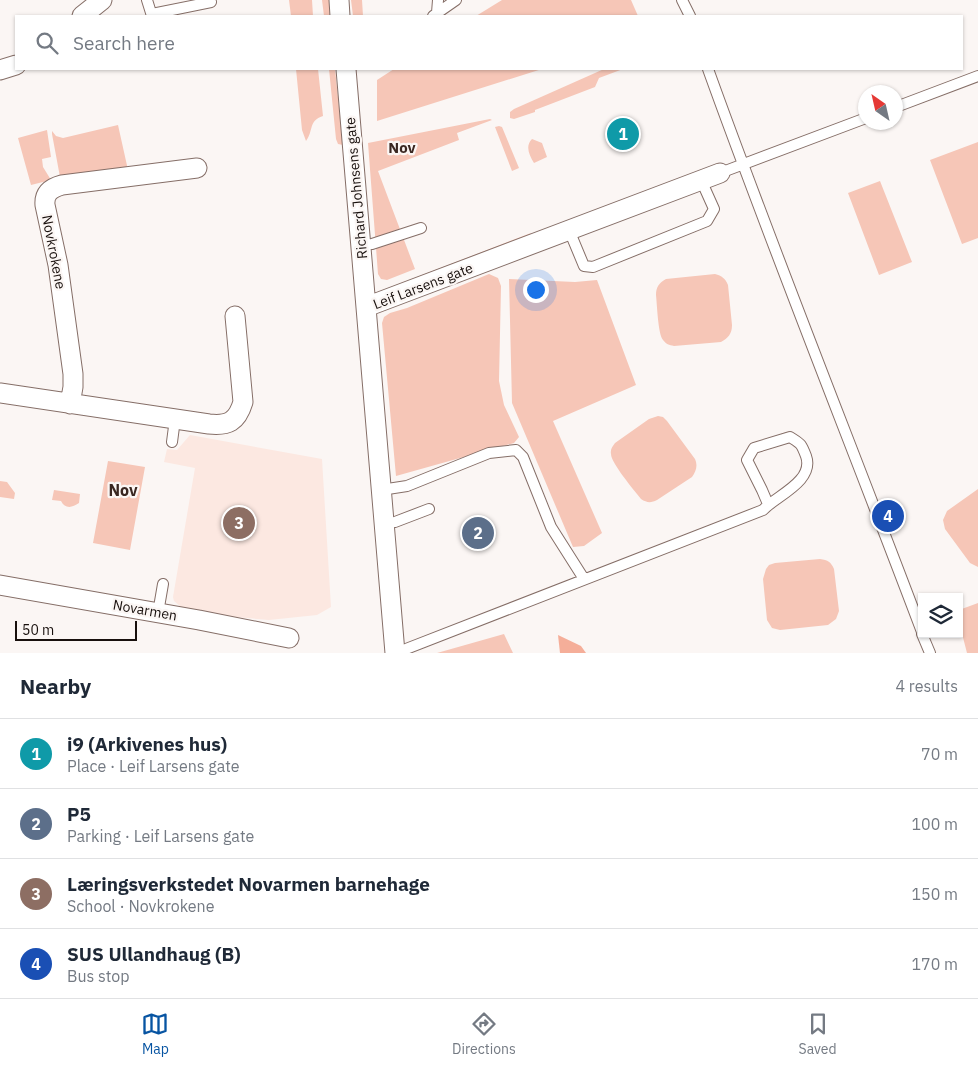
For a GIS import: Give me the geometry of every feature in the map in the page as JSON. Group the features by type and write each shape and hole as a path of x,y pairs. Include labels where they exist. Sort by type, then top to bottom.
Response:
{"street":[{"path":"83,15 102,0"},
{"path":"339,0 340,15"},
{"path":"0,70 15,65"},
{"name":"Richard Johnsens gate","path":"346,70 366,307"},
{"name":"Novkrokene","path":"70,404 73,374 58,265 44,202 45,196 52,189 62,185 197,168"},
{"name":"Leif Larsens gate","path":"395,653 366,307 720,173"},
{"path":"0,393 220,425 230,422 239,414 243,402 235,316"},
{"name":"Novarmen","path":"0,585 289,638"}],"lane":[{"path":"147,0 152,15 210,2"},
{"path":"435,15 438,0"},
{"path":"435,15 456,0"},
{"path":"682,0 690,15"},
{"path":"708,70 918,622"},
{"path":"903,104 978,76"},
{"path":"720,173 858,121"},
{"path":"569,230 584,266 593,267 708,221 714,209 701,180"},
{"path":"360,245 372,244 421,228"},
{"path":"172,442 174,419"},
{"path":"395,653 763,510 768,504 800,480 807,470 808,461 802,445 790,437 754,448 747,460 768,504"},
{"path":"381,490 407,486 489,453 516,450 523,457 551,527 584,579"},
{"path":"384,523 395,522 429,509"},
{"path":"158,613 163,584"},
{"path":"924,638 930,653"}],"shaded area":[{"path":"289,0 312,0 313,15 291,15"},
{"path":"322,0 329,0 330,15 324,15"},
{"path":"351,0 362,0 363,15 353,15"},
{"path":"502,0 631,0 638,15 478,15"},
{"path":"296,70 318,70 323,116 315,120 306,141 302,130"},
{"path":"329,70 335,70 343,145 338,144"},
{"path":"392,70 539,70 377,121 377,80"},
{"path":"602,70 620,70 599,78 595,87 535,110 535,112 514,119 510,118 510,112"},
{"path":"492,120 457,133 459,140 378,171 415,269 387,280 381,279 378,274 368,143"},
{"path":"118,125 128,170 60,177 52,131 56,136 63,138"},
{"path":"495,127 502,127 519,168 512,171"},
{"path":"47,130 51,157 42,159 43,167 51,180 31,185 18,138"},
{"path":"532,139 542,143 547,157 534,163 528,148"},
{"path":"978,142 978,238 962,244 930,160"},
{"path":"880,181 912,262 879,275 848,193"},
{"path":"531,233 528,238 393,291 391,287"},
{"path":"489,274 498,278 501,286 499,381 504,405 519,437 514,443 396,476 382,323 384,317"},
{"path":"715,274 723,278 728,285 732,325 729,335 721,342 674,346 666,343 661,337 659,325 656,295 658,286 666,279"},
{"path":"509,279 575,282 597,280 636,385 553,421 602,533 584,546 573,547 512,403"},
{"path":"658,416 663,417 667,421 695,459 696,466 692,477 657,500 649,502 641,499 623,476 612,458 611,451 615,443 649,419"},
{"path":"190,435 322,459 331,607 317,615 269,620 193,611 190,608 181,607 174,601 173,597 195,468 164,462 167,449 177,450"},
{"path":"108,461 145,467 130,550 93,543"},
{"path":"0,481 7,482 15,493 14,499 0,497"},
{"path":"978,489 978,567 970,563 945,529 943,520 947,511"},
{"path":"54,490 80,494 79,503 69,507 61,501 52,500"},
{"path":"820,559 829,562 834,569 839,611 836,619 828,625 780,630 772,628 767,620 763,579 766,569 769,565 775,563"},
{"path":"978,603 978,653 967,653 963,638 963,609"},
{"path":"504,634 513,653 437,653"},
{"path":"558,635 581,646 586,653 560,653"}],"place":[{"name":"i9 (Arkivenes hus)","path":"623,134"},
{"name":"SUS Ullandhaug (B)","path":"888,516"},
{"name":"Læringsverkstedet Novarmen barnehage","path":"239,523"},
{"name":"P5","path":"478,533"}],"district":[{"name":"Nov","path":"402,148"},
{"name":"Nov","path":"123,490"}]}
